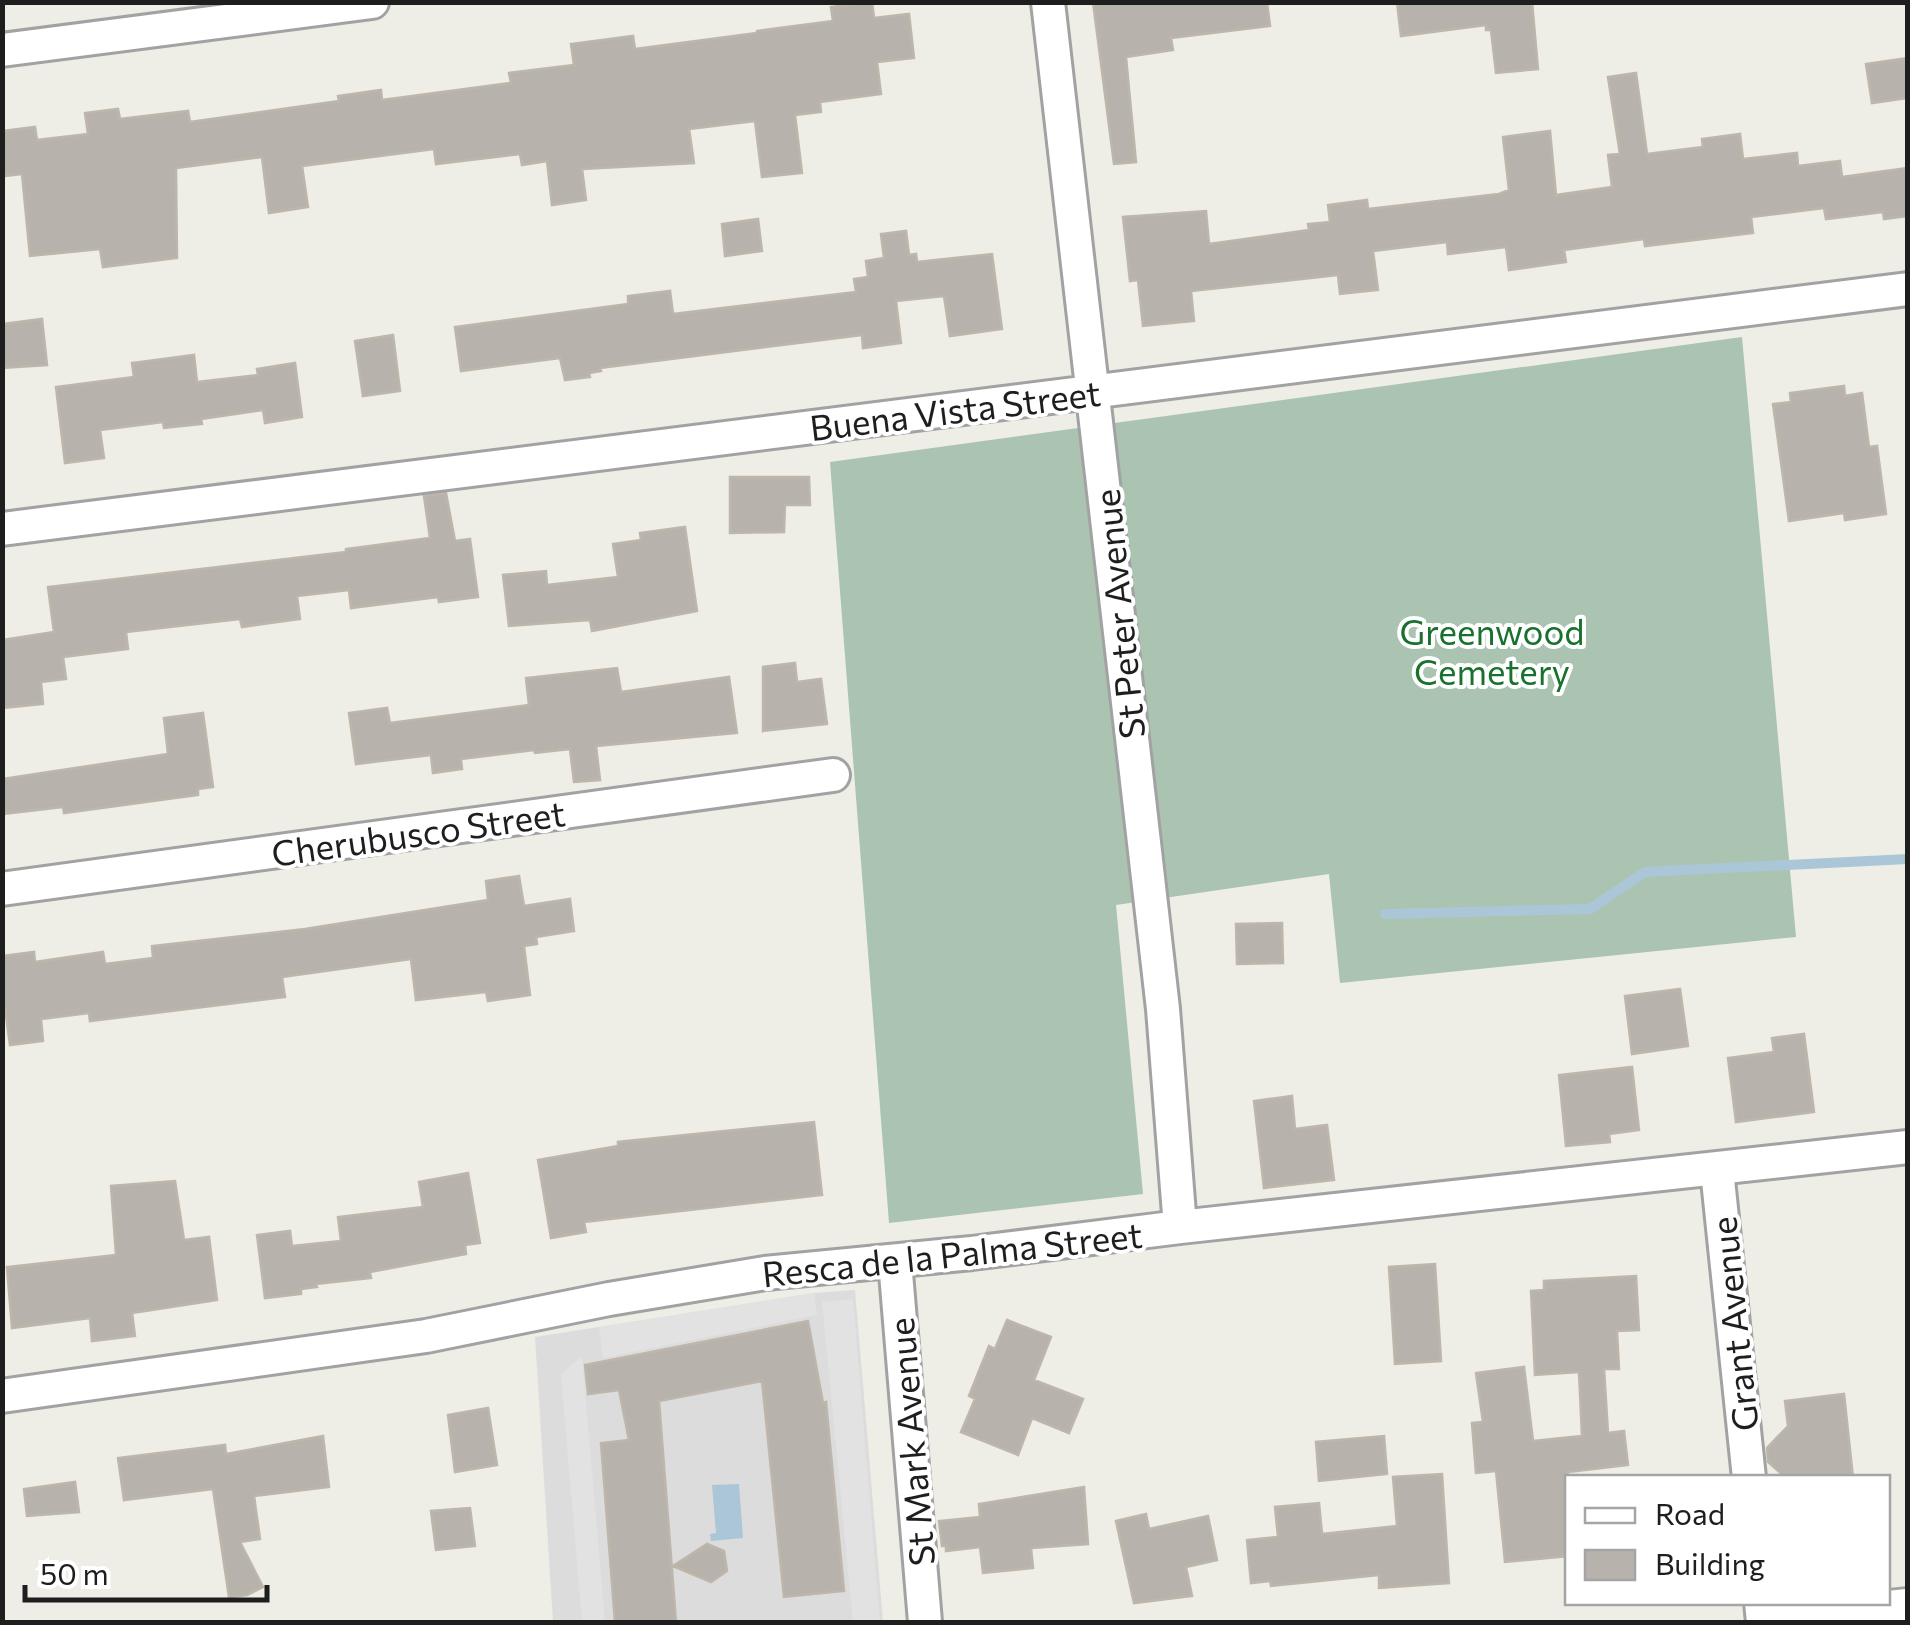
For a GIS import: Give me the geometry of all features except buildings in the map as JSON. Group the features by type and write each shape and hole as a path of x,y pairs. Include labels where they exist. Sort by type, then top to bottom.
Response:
{"street":[{"path":"2,50 372,2"},
{"name":"St Peter Avenue","path":"1048,2 1163,1010 1180,1227"},
{"name":"Buena Vista Street","path":"2,529 1908,289"},
{"name":"Cherubusco Street","path":"2,889 832,775"},
{"name":"Resca de la Palma Street","path":"2,1396 426,1336 609,1298 765,1273 1908,1147"},
{"name":"Grant Avenue","path":"1717,1170 1748,1475"},
{"name":"St Mark Avenue","path":"895,1261 925,1622"},
{"path":"1791,1622 1908,1610"}],"shaded area":[{"path":"855,1290 883,1622 553,1622 535,1337"},
{"path":"814,1293 817,1315 603,1358 599,1327"},
{"path":"853,1299 880,1622 853,1622 822,1302"},
{"path":"582,1356 605,1622 582,1622 561,1374"}],"green space":[{"name":"Greenwood Cemetery","path":"1742,337 1796,937 1340,983 1329,874 1116,905 1143,1194 889,1223 830,462"}],"water":[{"path":"739,1484 743,1538 711,1541 710,1534 716,1533 712,1485"}],"waterway":[{"path":"1385,914 1590,909 1645,872 1908,859"}]}
